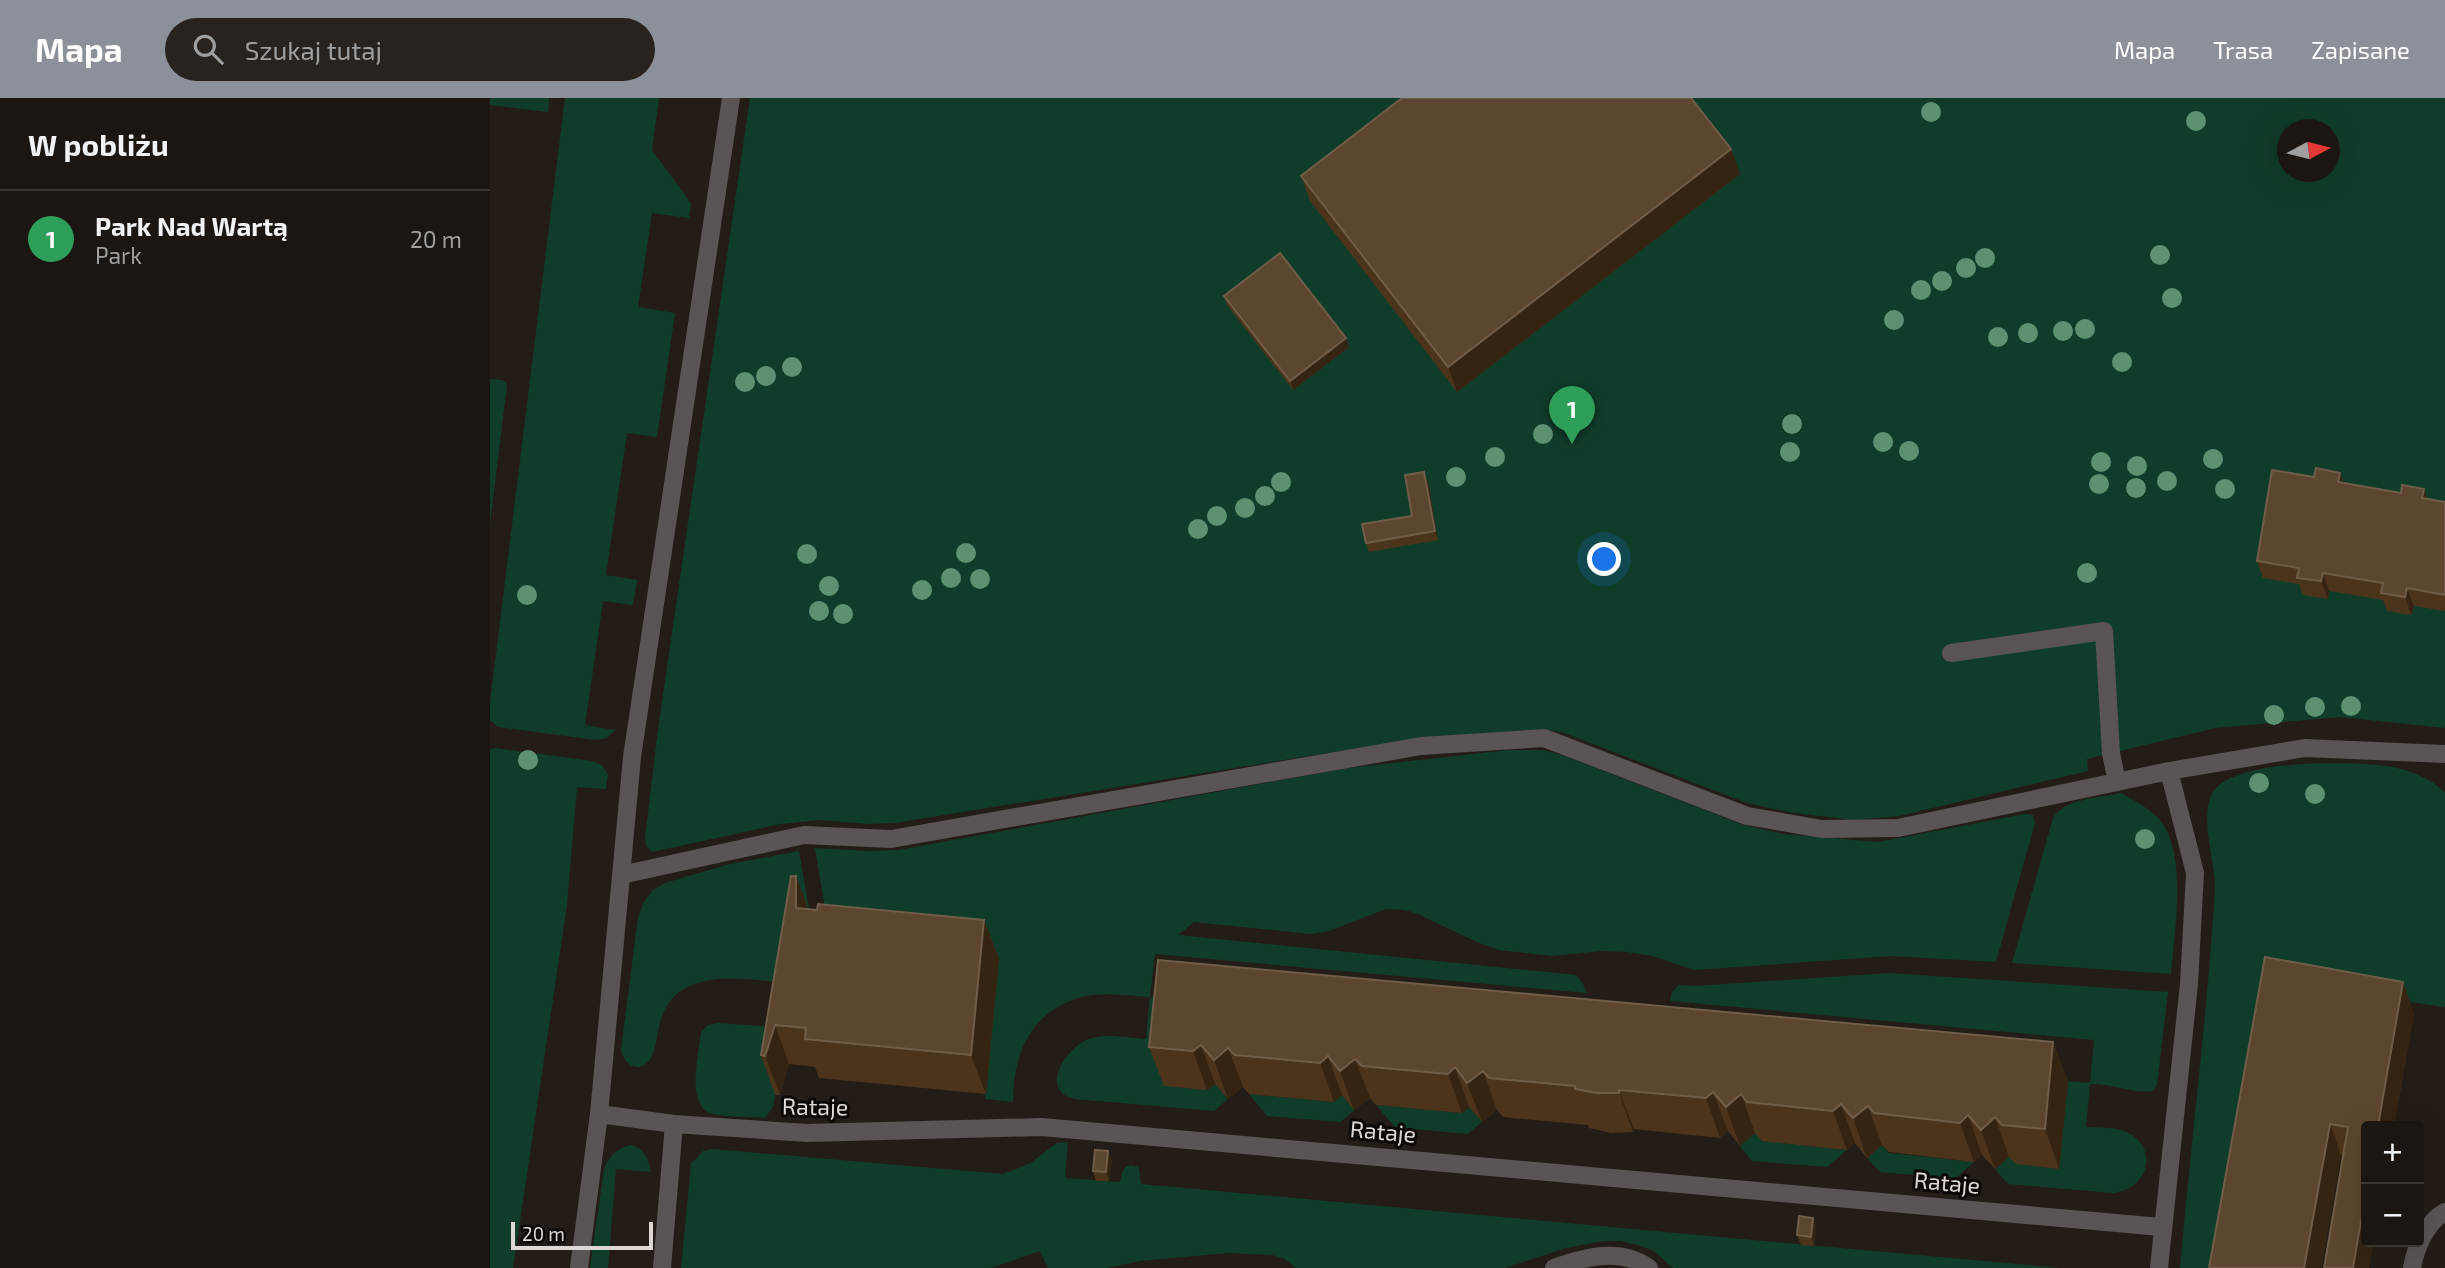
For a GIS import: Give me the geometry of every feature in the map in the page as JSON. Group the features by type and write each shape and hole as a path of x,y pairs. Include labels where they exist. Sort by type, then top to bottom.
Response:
{"street":[{"path":"579,1268 599,1114 632,757 731,98"},
{"path":"1951,653 2104,631 2111,753 2117,782"},
{"path":"621,875 804,835 891,839 1421,746 1544,738 1747,816 1822,829 1898,828 2169,771 2305,748 2437,753 2445,769"},
{"path":"2159,1268 2161,1227 2189,984 2195,873 2169,771"},
{"name":"Rataje","path":"599,1114 674,1124 807,1133 1042,1127 2161,1227"},
{"path":"662,1268 674,1124"},
{"path":"2412,1268 2415,1251 2437,1216 2445,1213"},
{"path":"1554,1268 1586,1257 1620,1255 1649,1268"}],"green space":[{"path":"490,98 549,98 548,112 490,105"},
{"path":"565,98 659,98 652,150 691,203 689,218 652,213 638,307 675,313 657,437 627,433 606,575 637,580 633,605 603,601 585,725 615,730 607,738 595,740 498,727 490,720 490,702"},
{"path":"750,98 2445,98 2445,728 2340,717 2215,728 2087,759 2088,771 1899,816 1853,820 1788,812 1747,803 1564,733 1545,729 1426,737 895,823 820,820 781,824 652,852 646,846 658,729"},
{"path":"490,379 503,380 507,385 490,524"},
{"path":"490,749 592,761 602,765 608,774 606,789 577,787 567,905 513,1268 490,1268"},
{"path":"1509,750 1543,750 1562,755 1743,825 1783,834 1878,842 2025,814 2033,815 2035,823 1996,962 1891,956 1694,970 1653,956 1627,952 1601,951 1553,956 1499,950 1418,914 1386,909 1329,931 1311,934 1194,922 1178,935 1576,975 1587,993 1155,954 1150,997 1095,995 1061,1005 1047,1014 1027,1038 1016,1068 1013,1102 985,1099 998,960 828,926 815,848 898,850 1348,768"},
{"path":"2318,763 2369,764 2401,769 2416,774 2445,792 2445,1007 2266,982 2219,1268 2180,1268 2215,891 2207,818 2211,796 2218,786 2243,773"},
{"path":"2121,793 2158,818 2168,833 2174,851 2177,893 2171,974 2012,963 2053,818 2066,806 2074,803"},
{"path":"799,851 810,915 794,984 719,979 685,988 671,1000 662,1016 654,1053 648,1062 635,1067 627,1062 621,1050 638,917 653,890 665,883 730,864"},
{"path":"1890,973 2168,992 2157,1085 2153,1091 2090,1084 2086,1127 2118,1129 2135,1137 2146,1154 2144,1172 2139,1180 2123,1191 2113,1193 2008,1184 1995,1169 2009,1157 2059,1168 2068,1081 2090,1083 2094,1040 1670,1001 1672,992 1679,985"},
{"path":"1150,997 1172,999 1215,1084 1228,1099 1214,1111 1075,1099 1064,1095 1058,1088 1057,1080 1063,1061 1086,1040 1108,1036 1146,1039"},
{"path":"718,1023 787,1028 773,1107 765,1118 716,1115 703,1108 698,1099 696,1077 701,1032 708,1025"},
{"path":"1249,1094 1334,1102 1342,1095 1354,1110 1341,1122 1267,1116"},
{"path":"1376,1105 1462,1113 1469,1107 1482,1122 1467,1134 1395,1127"},
{"path":"1755,1133 1762,1141 1847,1150 1827,1167 1752,1161 1740,1146"},
{"path":"1068,1142 1065,1178 1120,1182 1123,1171 1130,1165 1139,1168 1141,1184 2060,1268 1673,1268 1654,1251 1621,1241 1603,1241 1566,1248 1505,1268 1296,1268 1284,1259 1272,1255 1228,1253 1140,1261 1107,1268 1048,1268 1040,1251 991,1268 681,1268 691,1164 703,1151 712,1149 1003,1174 1029,1164 1057,1143"},
{"path":"631,1145 645,1155 651,1172 616,1169 608,1268 590,1268 604,1169 614,1153"},
{"path":"1882,1145 1889,1153 1974,1162 1955,1179 1880,1172 1867,1158"}],"building":[{"path":"1402,98 1691,98 1731,149 1448,367 1301,176"},
{"path":"1280,253 1346,338 1290,381 1224,296"},
{"path":"2316,468 2340,473 2338,482 2401,493 2402,485 2424,489 2422,498 2445,502 2445,595 2407,588 2405,597 2381,593 2383,583 2323,573 2321,581 2297,578 2299,568 2257,561 2272,470 2314,477"},
{"path":"1424,472 1435,531 1366,543 1362,524 1412,516 1405,475"},
{"path":"791,876 796,876 796,908 817,910 818,904 984,920 971,1055 805,1039 806,1028 775,1025 765,1056 761,1055"},
{"path":"2265,957 2403,982 2379,1121 2361,1121 2361,1221 2353,1268 2324,1268 2348,1127 2330,1124 2304,1268 2209,1268"},
{"path":"1158,960 2053,1042 2045,1129 2002,1125 1995,1117 1981,1130 1968,1115 1960,1123 1874,1113 1868,1106 1853,1118 1841,1104 1833,1111 1747,1102 1741,1094 1726,1107 1713,1092 1706,1098 1619,1090 1619,1093 1597,1093 1575,1089 1575,1086 1489,1078 1483,1071 1467,1083 1455,1067 1448,1074 1362,1066 1355,1059 1340,1071 1328,1056 1320,1063 1235,1055 1228,1048 1214,1060 1201,1045 1193,1051 1149,1047"},
{"path":"1095,1150 1108,1151 1106,1172 1093,1171"},
{"path":"1799,1216 1813,1218 1811,1237 1797,1235"}],"place":[{"name":"Park Nad Wartą","path":"1572,444"}]}
